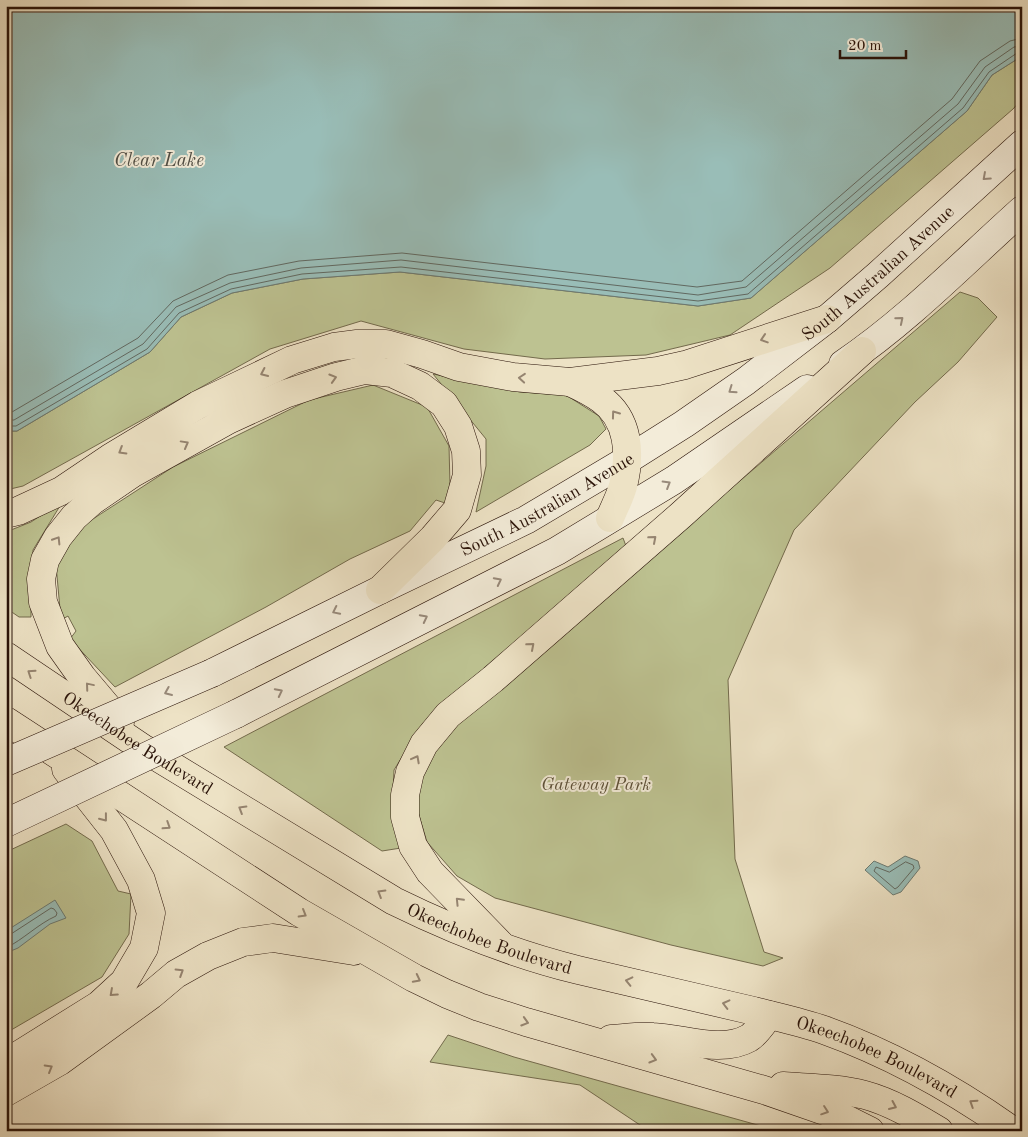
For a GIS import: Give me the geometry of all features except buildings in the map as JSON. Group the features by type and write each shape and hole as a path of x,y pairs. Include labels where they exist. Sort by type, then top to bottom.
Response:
{"main road":[{"name":"South Australian Avenue","path":"6,762 212,673 526,520 628,460 746,381 827,318 878,275 1022,144"},
{"path":"505,949 430,872 413,846 405,817 405,795 410,772 424,744 448,715 493,679 673,522 862,351 906,315 1022,210"},
{"path":"6,514 61,491 110,458 198,405 292,360 334,348 357,344 386,344 459,367 513,377 570,382 658,371 684,365 827,318"},
{"path":"6,823 236,714 557,551 674,480 862,351"},
{"path":"144,750 82,678 60,646 43,602 41,579 45,560 58,537 74,517 92,500 132,473 228,420 284,394 336,377 365,370 392,373 420,386 444,404 458,426 466,452 467,476 457,510 433,538 380,590"},
{"path":"570,382 602,400 614,412 624,428 628,460 623,487 610,518"},
{"name":"Okeechobee Boulevard","path":"6,656 144,750 394,901 460,932 505,949 577,970 769,1015 823,1030 894,1060 971,1101 1013,1131"},
{"path":"6,721 299,912 414,978 479,1007 589,1041 742,1084 842,1117 870,1131"},
{"path":"6,1063 99,1006 124,982 144,948 151,913 141,880 114,830 52,752"},
{"path":"6,1092 60,1061 151,995 176,974 208,956 243,942 273,938 375,955"},
{"path":"589,1041 653,1037 725,1045 753,1036 769,1015"},
{"path":"742,1084 830,1090 864,1095 899,1109 939,1131"}],"green space":[{"path":"1022,56 1022,99 1013,109 830,268 730,335 646,355 545,359 464,349 361,321 270,349 23,486 6,490 6,431 17,431 150,352 181,317 232,293 303,279 400,272 698,306 751,298 967,111 992,75"},
{"name":"Gateway Park","path":"960,292 978,298 997,317 958,362 915,402 794,530 728,680 735,859 764,952 783,958 763,966 671,945 495,898 457,876 427,842 416,805 425,762 452,728"},
{"path":"433,374 520,392 566,395 599,416 606,429 590,445 476,512 486,466 486,439"},
{"path":"373,385 427,407 449,446 450,486 448,504 436,500 410,531 350,559 266,607 115,687 70,639 76,631 68,616 61,620 56,565 79,528 173,467 309,400"},
{"path":"63,501 33,550 31,617 19,617 6,608 6,532 31,522"},
{"path":"623,538 626,546 423,723 394,770 392,813 401,848 382,851 224,747"},
{"path":"66,824 92,841 118,891 131,894 129,934 102,977 6,1033 6,852"},
{"path":"448,1035 514,1057 779,1131 649,1131 580,1085 430,1062"}],"water":[{"name":"Clear Lake","path":"6,6 1022,6 1022,56 992,75 967,111 751,298 698,306 400,272 303,279 232,293 181,317 150,352 17,431 6,431"},
{"path":"905,856 918,861 920,868 901,892 893,895 865,870 874,861 888,867"},
{"path":"55,900 66,918 50,924 18,948 6,953 6,931"}]}
